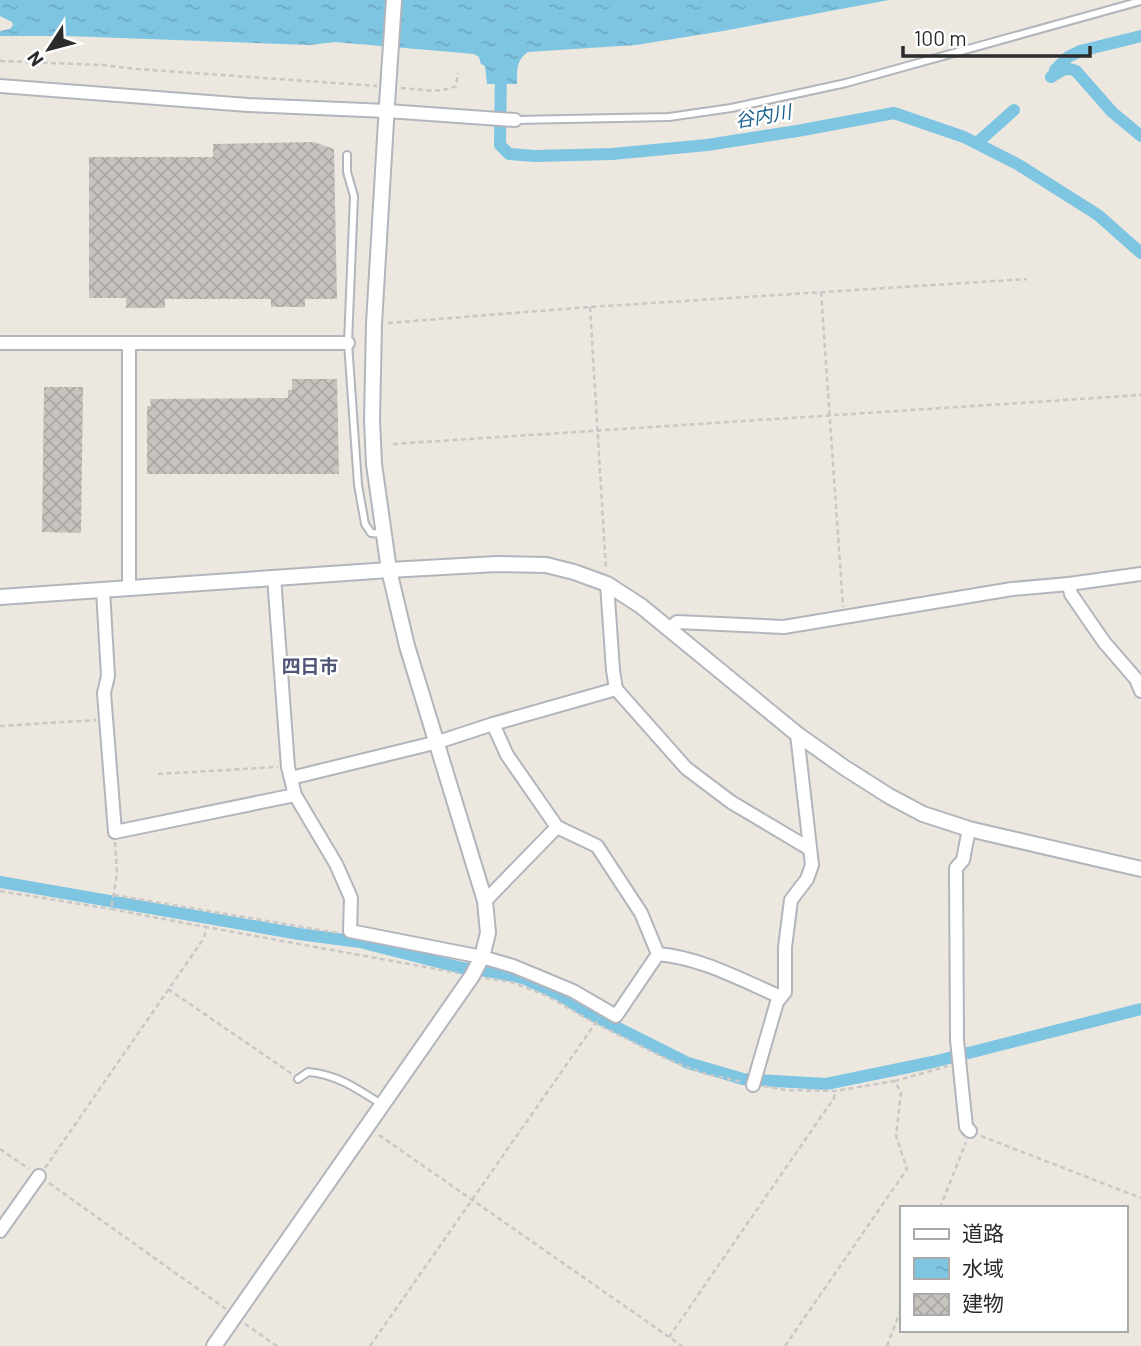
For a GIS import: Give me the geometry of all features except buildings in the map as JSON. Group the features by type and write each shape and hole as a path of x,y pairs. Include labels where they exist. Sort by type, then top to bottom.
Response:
{"street":[{"path":"214,1346 476,967 488,933 485,901 407,646 389,570 374,464 374,324 394,0"},
{"path":"0,86 248,105 387,108 515,120"},
{"path":"0,343 348,343"},
{"path":"129,343 129,588"},
{"path":"0,597 389,570 497,564 546,565 607,584 641,606 797,734 845,768 923,814 969,830 1141,869"},
{"path":"670,629 677,622 784,627 1012,589 1141,574"},
{"path":"274,577 289,772 295,795 336,864 351,898 350,931 476,967 513,966 573,991 616,1016 658,954"},
{"path":"607,584 616,689 687,768 731,802 810,849"},
{"path":"1069,584 1071,594 1104,642 1136,678 1141,691"},
{"path":"103,590 108,676 104,693 115,832 295,795"},
{"path":"289,772 438,742 616,689"},
{"path":"493,724 506,755 557,827 597,846 641,913 658,954"},
{"path":"754,1085 777,1002 785,992 785,947 791,900 812,865 797,734"},
{"path":"485,901 557,827"},
{"path":"969,830 963,860 956,868 957,1040 966,1127 970,1131"},
{"path":"658,954 679,956 704,964 781,997"},
{"path":"0,1231 39,1176"}],"lane":[{"path":"515,120 669,117 731,108 846,83 1141,1"},
{"path":"347,155 346,172 354,197 348,343 358,485 365,524 372,533 385,534"},
{"path":"298,1079 307,1072 335,1078 355,1087 382,1105"}],"path":[{"path":"0,61 102,65 384,87"},
{"path":"398,88 453,88 456,86 458,73"},
{"path":"374,324 590,307 1027,279"},
{"path":"821,292 844,617"},
{"path":"590,307 607,584"},
{"path":"393,443 1141,395"},
{"path":"0,726 106,720"},
{"path":"158,774 289,772"},
{"path":"111,909 117,874 115,832"},
{"path":"0,891 206,928 476,967 545,995 677,1063 706,1074 754,1085 786,1090 835,1091 895,1081 958,1058"},
{"path":"114,895 328,933 343,934 350,931"},
{"path":"39,1176 204,938 206,928"},
{"path":"168,989 298,1079"},
{"path":"370,1346 604,1009"},
{"path":"785,1346 907,1169 896,1136 901,1093 895,1081"},
{"path":"669,1337 834,1098 835,1091"},
{"path":"367,1127 682,1346"},
{"path":"941,1206 970,1131 1141,1198"},
{"path":"0,1149 277,1346"},
{"path":"887,1346 900,1312"}],"water":[{"path":"0,0 889,0 636,45 528,52 519,62 517,84 487,84 485,66 474,54 335,42 310,45 0,36 0,31 10,29 13,25 0,16"}],"waterway":[{"path":"1055,70 1068,57 1080,51 1141,36"},
{"path":"1051,77 1066,69 1076,71 1112,112 1141,136"},
{"name":"谷内川","path":"501,70 500,145 509,154 612,154 707,145 894,113 964,137 1019,165 1098,215 1141,253"},
{"path":"977,143 1014,110"},
{"path":"0,882 299,934 360,942 462,968 523,978 688,1063 743,1079 826,1084 933,1062 1141,1009"}],"district":[{"name":"四日市","path":"310,666"}]}
